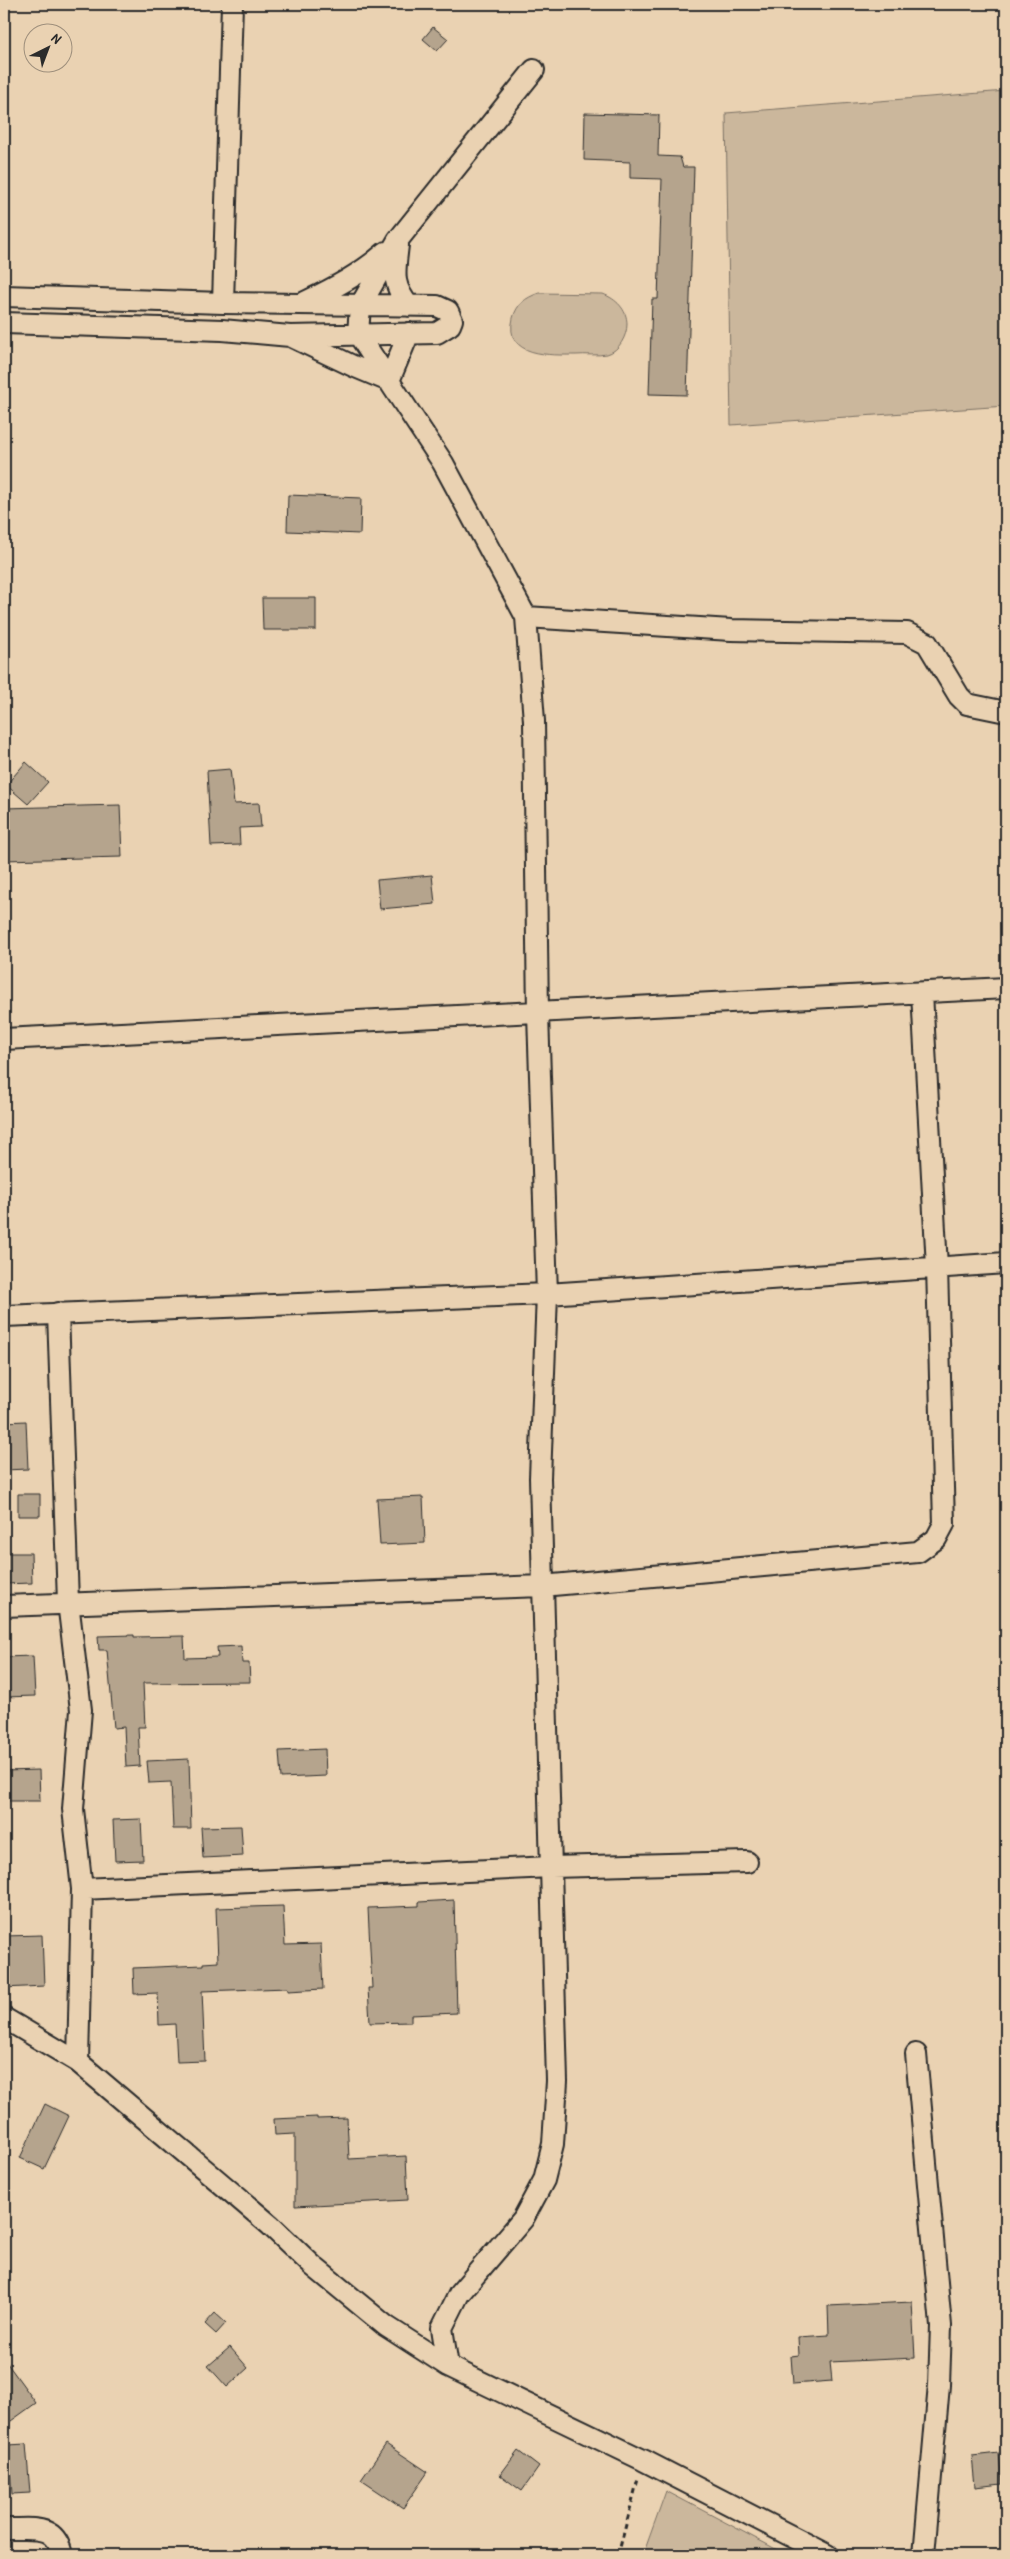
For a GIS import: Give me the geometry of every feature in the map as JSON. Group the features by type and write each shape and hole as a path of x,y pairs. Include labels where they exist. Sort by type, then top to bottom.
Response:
{"street":[{"path":"223,303 232,4"},
{"path":"448,2366 442,2328 459,2294 523,2220 544,2180 553,2144 557,2080 540,1478 547,1294 538,1014 534,721 526,617 443,462 358,334 360,306 398,240 534,70"},
{"path":"299,305 355,275 398,240"},
{"path":"398,240 396,288 409,306"},
{"path":"4,296 299,305 436,306 448,311 452,320 450,326 437,333 290,336 222,330 4,323"},
{"path":"47,297 47,324"},
{"path":"389,381 409,333"},
{"path":"290,336 389,381"},
{"path":"526,617 731,630 907,633 927,643 958,696 967,704 1006,712"},
{"path":"4,1039 538,1014 1006,988"},
{"path":"4,1606 68,1602 542,1586 918,1552 936,1539 944,1524 936,1267 922,993"},
{"path":"4,1316 547,1294 1006,1262"},
{"path":"58,1313 68,1602 81,1710 73,1809 82,1888 78,2062"},
{"path":"82,1888 551,1867 747,1862"},
{"path":"4,2018 78,2062 386,2326 448,2366 643,2460 828,2555"},
{"path":"916,2054 941,2326 939,2385 924,2555"},
{"path":"4,2530 44,2529 59,2542 62,2555"}],"path":[{"path":"618,2555 643,2460"}],"shaded area":[{"path":"1006,91 1006,406 731,425 726,113"},
{"path":"539,293 603,294 612,299 623,309 627,319 627,329 622,342 615,350 600,355 543,354 532,352 522,347 515,341 512,331 513,318 522,302"},
{"path":"666,2491 787,2555 643,2555"}],"building":[{"path":"433,27 448,39 437,51 423,39"},
{"path":"585,113 659,115 658,156 680,157 683,167 694,167 687,395 649,394 652,299 658,299 662,179 630,178 630,162 584,160"},
{"path":"288,495 361,498 360,534 287,531"},
{"path":"262,598 316,598 316,630 263,630"},
{"path":"26,762 48,782 28,804 6,785"},
{"path":"230,769 234,804 259,803 261,827 239,828 240,845 211,846 207,771"},
{"path":"120,805 122,857 4,860 4,808"},
{"path":"432,875 435,904 380,909 377,880"},
{"path":"26,1421 28,1469 4,1470 4,1422"},
{"path":"18,1494 40,1494 40,1516 18,1516"},
{"path":"423,1497 425,1543 380,1545 377,1499"},
{"path":"4,1553 31,1553 32,1583 4,1584"},
{"path":"134,1635 134,1637 184,1636 185,1658 218,1657 217,1647 241,1646 242,1663 249,1663 250,1682 143,1683 145,1727 138,1727 140,1766 126,1767 124,1727 114,1728 107,1650 99,1650 98,1636"},
{"path":"33,1656 35,1696 4,1697 4,1657"},
{"path":"325,1749 326,1776 281,1778 279,1751"},
{"path":"189,1759 191,1829 173,1829 171,1782 149,1783 147,1761"},
{"path":"39,1770 40,1801 4,1801 4,1771"},
{"path":"141,1819 143,1860 115,1861 113,1820"},
{"path":"241,1826 243,1856 203,1858 201,1827"},
{"path":"454,1900 457,2013 411,2015 411,2022 370,2023 368,1988 372,1988 368,1908 419,1906 419,1902"},
{"path":"283,1906 285,1945 321,1944 323,1989 288,1991 288,1988 202,1991 205,2061 177,2062 175,2024 159,2025 158,1993 134,1994 133,1968 203,1965 203,1963 218,1962 216,1908"},
{"path":"42,1935 44,1986 4,1988 4,1936"},
{"path":"45,2104 69,2116 44,2169 20,2158"},
{"path":"317,2117 317,2119 347,2118 349,2159 406,2156 408,2200 295,2206 295,2134 275,2135 274,2119"},
{"path":"912,2302 915,2358 830,2362 832,2381 793,2384 791,2356 799,2355 798,2337 829,2335 828,2306"},
{"path":"215,2313 226,2323 216,2334 205,2324"},
{"path":"230,2347 248,2368 227,2387 208,2366"},
{"path":"4,2359 36,2403 4,2426"},
{"path":"26,2444 30,2493 12,2494 8,2445"},
{"path":"386,2444 428,2472 403,2508 361,2480"},
{"path":"518,2451 539,2467 522,2491 500,2475"},
{"path":"999,2453 1002,2484 975,2487 972,2456"}]}
